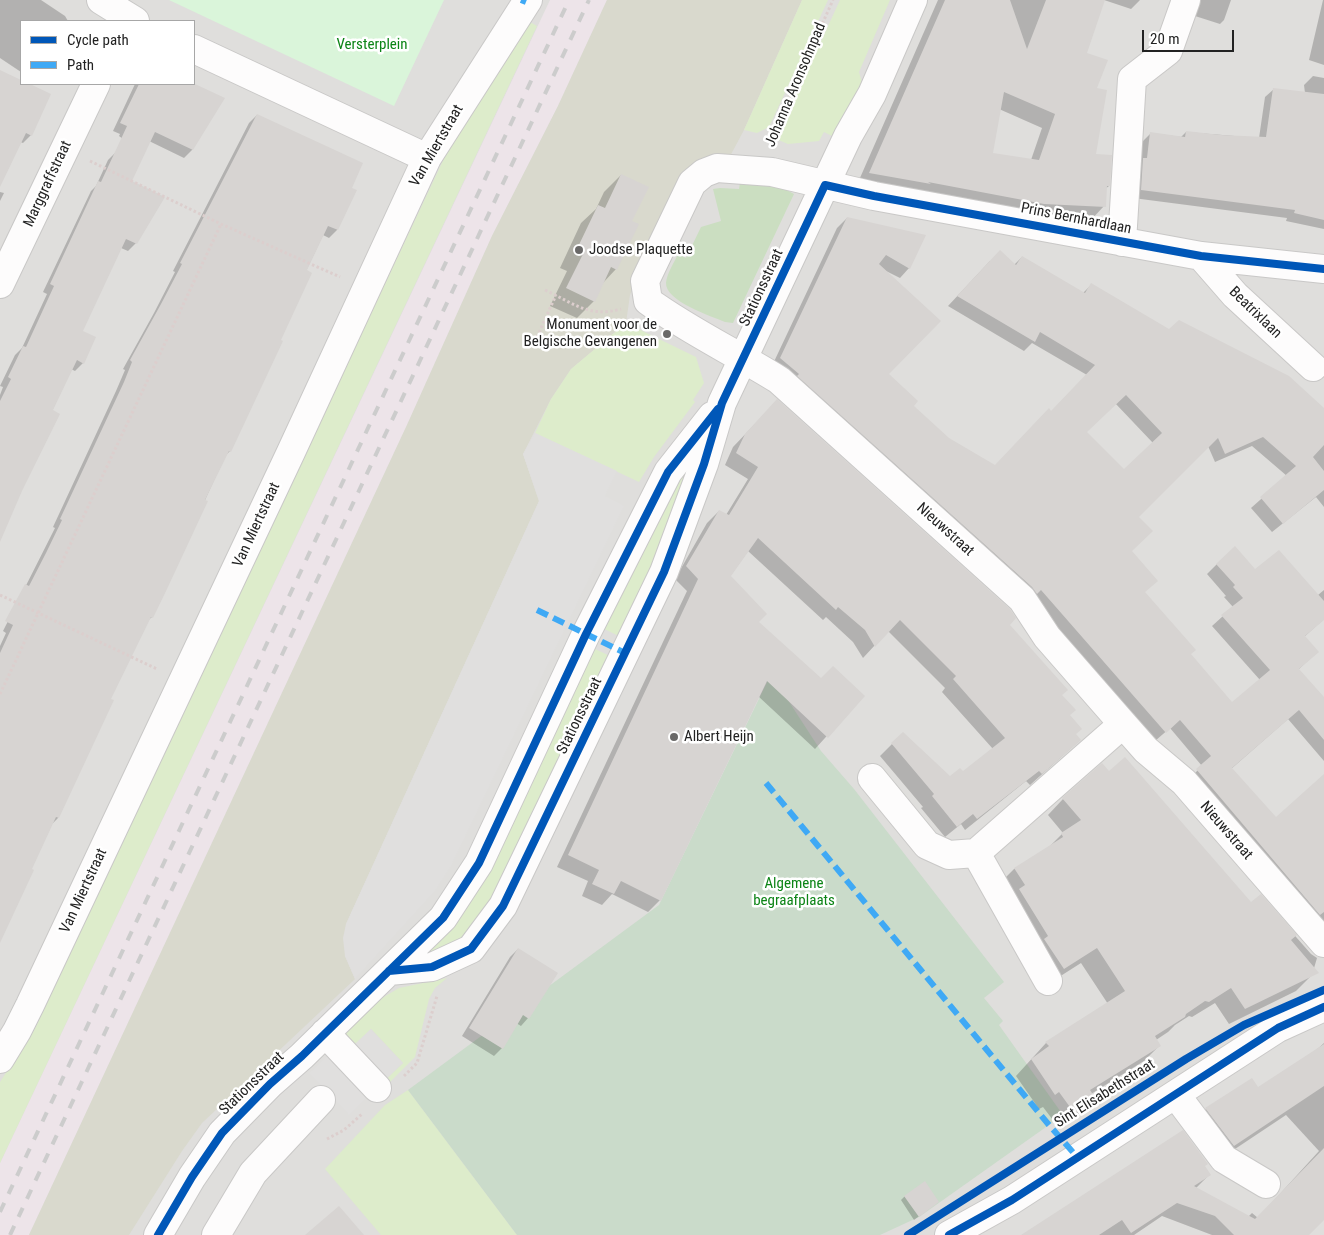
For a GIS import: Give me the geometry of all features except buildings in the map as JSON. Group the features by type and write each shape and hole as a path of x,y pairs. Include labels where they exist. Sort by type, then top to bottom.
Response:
{"street":[{"path":"101,0 129,20"},
{"name":"Stationsstraat","path":"389,971 432,967 472,949 503,906 664,572 704,464 722,403 848,136 872,94 913,0"},
{"path":"1122,242 1132,79 1168,51 1186,0"},
{"name":"Van Miertstraat","path":"0,1059 30,1005 367,290 427,158 525,1"},
{"path":"195,49 427,158"},
{"name":"Marggraffstraat","path":"0,284 96,85"},
{"path":"744,358 670,317 648,301 644,282 692,183 704,173 717,168 772,172 825,185"},
{"name":"Prins Bernhardlaan","path":"825,185 874,196 1201,256 1324,269"},
{"name":"Beatrixlaan","path":"1201,256 1234,295 1312,367"},
{"name":"Nieuwstraat","path":"744,358 779,380 1022,599 1047,637 1123,724 1146,750 1184,782 1324,943"},
{"name":"Stationsstraat","path":"158,1235 192,1176 222,1133 270,1084 443,918 479,863 586,634 668,472 722,403"},
{"path":"872,778 928,845 949,855 976,853 1123,724"},
{"path":"976,853 1048,982"},
{"path":"949,1235 1012,1200 1278,1028 1324,1006"},
{"path":"325,1033 377,1088"},
{"path":"1176,1094 1224,1159 1266,1184"},
{"path":"216,1235 253,1173 321,1100"}],"path":[{"path":"65,149 221,224 367,290"},
{"path":"0,694 221,224"},
{"path":"545,290 589,311 608,312 648,301"},
{"path":"537,337 556,295"},
{"path":"0,595 182,681"}],"shaded area":[{"path":"0,0 1324,0 1324,1235 0,1235"},
{"path":"550,0 607,0 558,106 492,236 407,425 29,1235 0,1235 0,1163"},
{"path":"607,0 802,0 744,130 728,160 693,169 676,184 642,262 630,295 626,323 571,369 551,399 523,454 539,501 346,924 345,956 355,979 202,1123 129,1235 29,1235 407,425 492,236 558,106"},
{"path":"535,433 617,471 605,496 624,506 451,866 435,891 355,979 345,956 343,938 346,924 539,501 523,454"},
{"path":"371,1029 403,1063 349,1115 309,1073 337,1046 344,1054"}],"green space":[{"name":"Versterplein","path":"169,0 444,0 394,106"},
{"path":"802,0 828,0 769,127 757,133 744,130"},
{"path":"840,0 890,0 859,72 864,89 842,118 832,136 824,132 819,141 788,144 776,139"},
{"path":"528,21 537,26 0,1163 0,1082 35,1028 455,135"},
{"path":"740,183 781,187 794,194 733,323 710,316 681,302 668,290 666,283 678,254 686,258 701,227 721,221 713,189 739,189"},
{"path":"626,323 696,357 704,383 693,400 695,402 654,457 639,482 535,433 551,399 571,369"},
{"path":"696,460 623,638 600,627 666,488"},
{"path":"591,647 614,658 477,933 410,965"},
{"name":"Algemene begraafplaats","path":"771,674 821,751 854,789 1004,982 984,998 1003,1021 999,1025 1063,1115 919,1217 880,1235 517,1235 408,1090 659,905"},
{"path":"447,978 435,988 429,999 415,1057 388,1084 385,1080 403,1063 371,1029 354,1046 343,1034 382,998 399,988"},
{"path":"408,1090 517,1235 381,1235 325,1169 385,1105"}],"railway":[{"path":"0,1212 569,0"},
{"path":"10,1235 589,0"}],"marked path":[{"path":"521,0 526,2"},
{"path":"537,610 625,653"},
{"path":"766,783 1078,1158"}],"cycle path":[{"path":"389,971 432,967 471,949 503,906 664,572 704,464 722,403 825,185 874,196 1201,256 1324,269"},
{"path":"158,1235 192,1177 222,1133 270,1084 302,1056 443,918 479,863 586,634 668,472 718,409"},
{"name":"Sint Elisabethstraat","path":"908,1235 1186,1059 1244,1025 1324,990"},
{"path":"949,1235 1012,1200 1278,1028 1324,1007"}],"place":[{"name":"Joodse Plaquette","path":"579,250"},
{"name":"Monument voor de Belgische Gevangenen","path":"667,334"},
{"name":"Albert Heijn","path":"674,737"}]}
